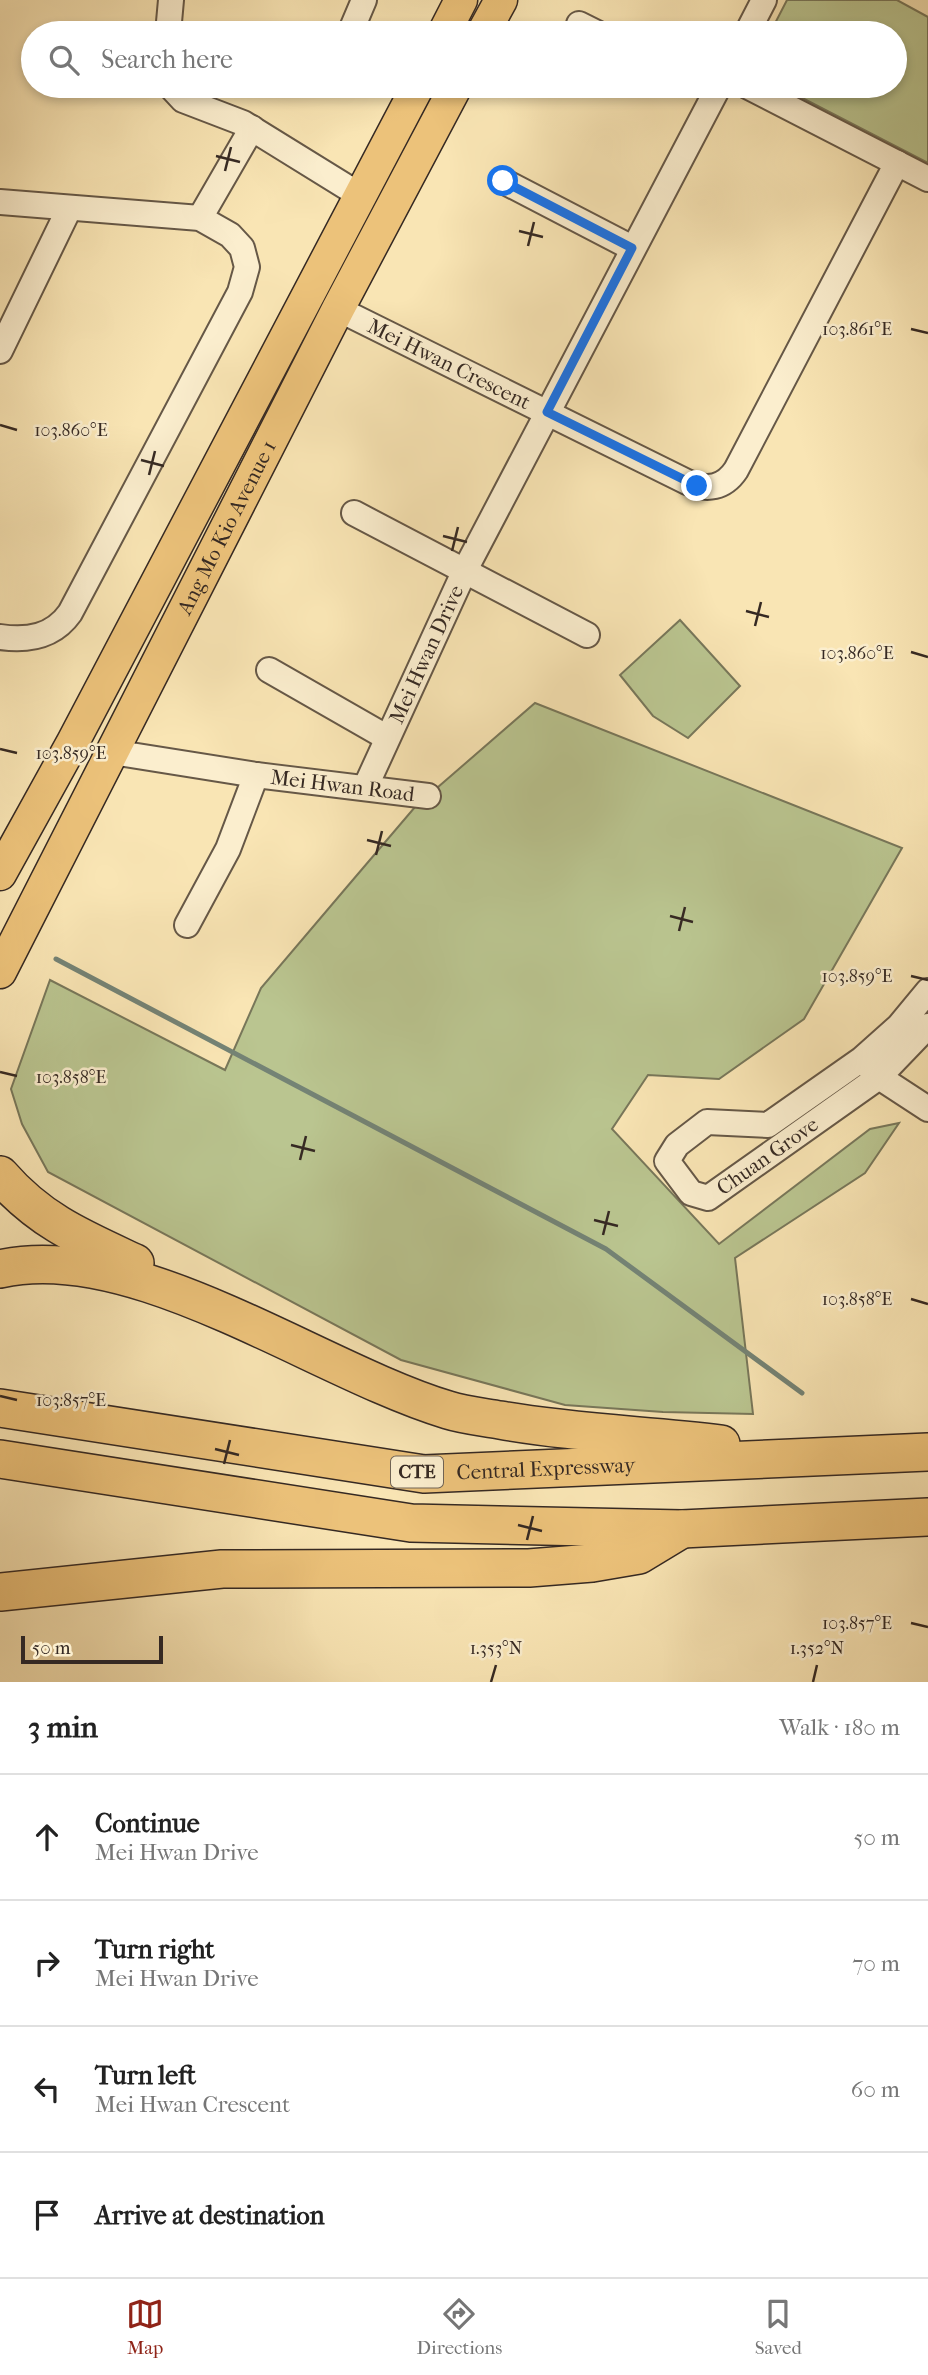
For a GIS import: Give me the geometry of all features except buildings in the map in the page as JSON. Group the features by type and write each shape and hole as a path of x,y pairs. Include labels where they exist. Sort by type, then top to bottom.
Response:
{"highway":[{"path":"0,1175 23,1202 60,1229 159,1274 222,1313"},
{"path":"0,1269 51,1265 101,1269 222,1313 362,1378 449,1411 546,1428 644,1435 838,1457"},
{"name":"Central Expressway","path":"0,1408 424,1474 928,1452"},
{"path":"0,1460 411,1523 682,1529 928,1517"},
{"path":"0,1592 222,1569 529,1568 592,1563 639,1555 682,1529"}],"main road":[{"path":"450,21 461,0"},
{"path":"490,21 501,0"},
{"name":"Ang Mo Kio Avenue 1","path":"0,874 73,742 412,98"},
{"name":"Ang Mo Kio Avenue 1","path":"0,972 338,309 450,98"}],"street":[{"path":"169,21 171,0"},
{"path":"355,21 364,0"},
{"path":"753,21 764,0"},
{"path":"181,98 252,128 361,196"},
{"name":"Mei Hwan Drive","path":"365,788 386,737 465,570 632,248 706,98"},
{"path":"770,98 928,179"},
{"path":"200,218 252,128"},
{"name":"Mei Hwan Crescent","path":"338,309 693,485 715,487 725,483 736,470 897,163"},
{"path":"503,181 632,248"},
{"path":"0,202 200,218 230,234 242,248 247,268 240,292 70,612 57,628 37,637 0,637"},
{"path":"0,351 69,209"},
{"name":"Mei Hwan Drive","path":"354,513 587,635"},
{"name":"Mei Hwan Drive","path":"269,670 386,737"},
{"name":"Mei Hwan Road","path":"112,752 256,775 428,796"},
{"name":"Mei Hwan Road","path":"187,925 228,849 256,775"},
{"name":"Chuan Grove","path":"928,991 899,1026 870,1068 768,1125 707,1122 677,1145 667,1161 691,1193 708,1198 870,1068 928,1026"},
{"path":"870,1068 928,1109"}],"green space":[{"path":"787,0 897,0 928,17 928,163 802,98 907,98 907,21 776,21"},
{"path":"680,620 740,686 688,738 653,716 620,675"},
{"path":"535,703 902,848 804,1019 719,1079 648,1075 612,1129 719,1244 870,1129 899,1123 865,1173 735,1258 753,1414 663,1412 565,1405 401,1360 48,1172 22,1124 11,1089 50,980 225,1070 261,988 415,807"}],"waterway":[{"path":"56,959 606,1249 802,1393"}],"route":[{"path":"503,181 632,248 547,412 697,486"}]}
